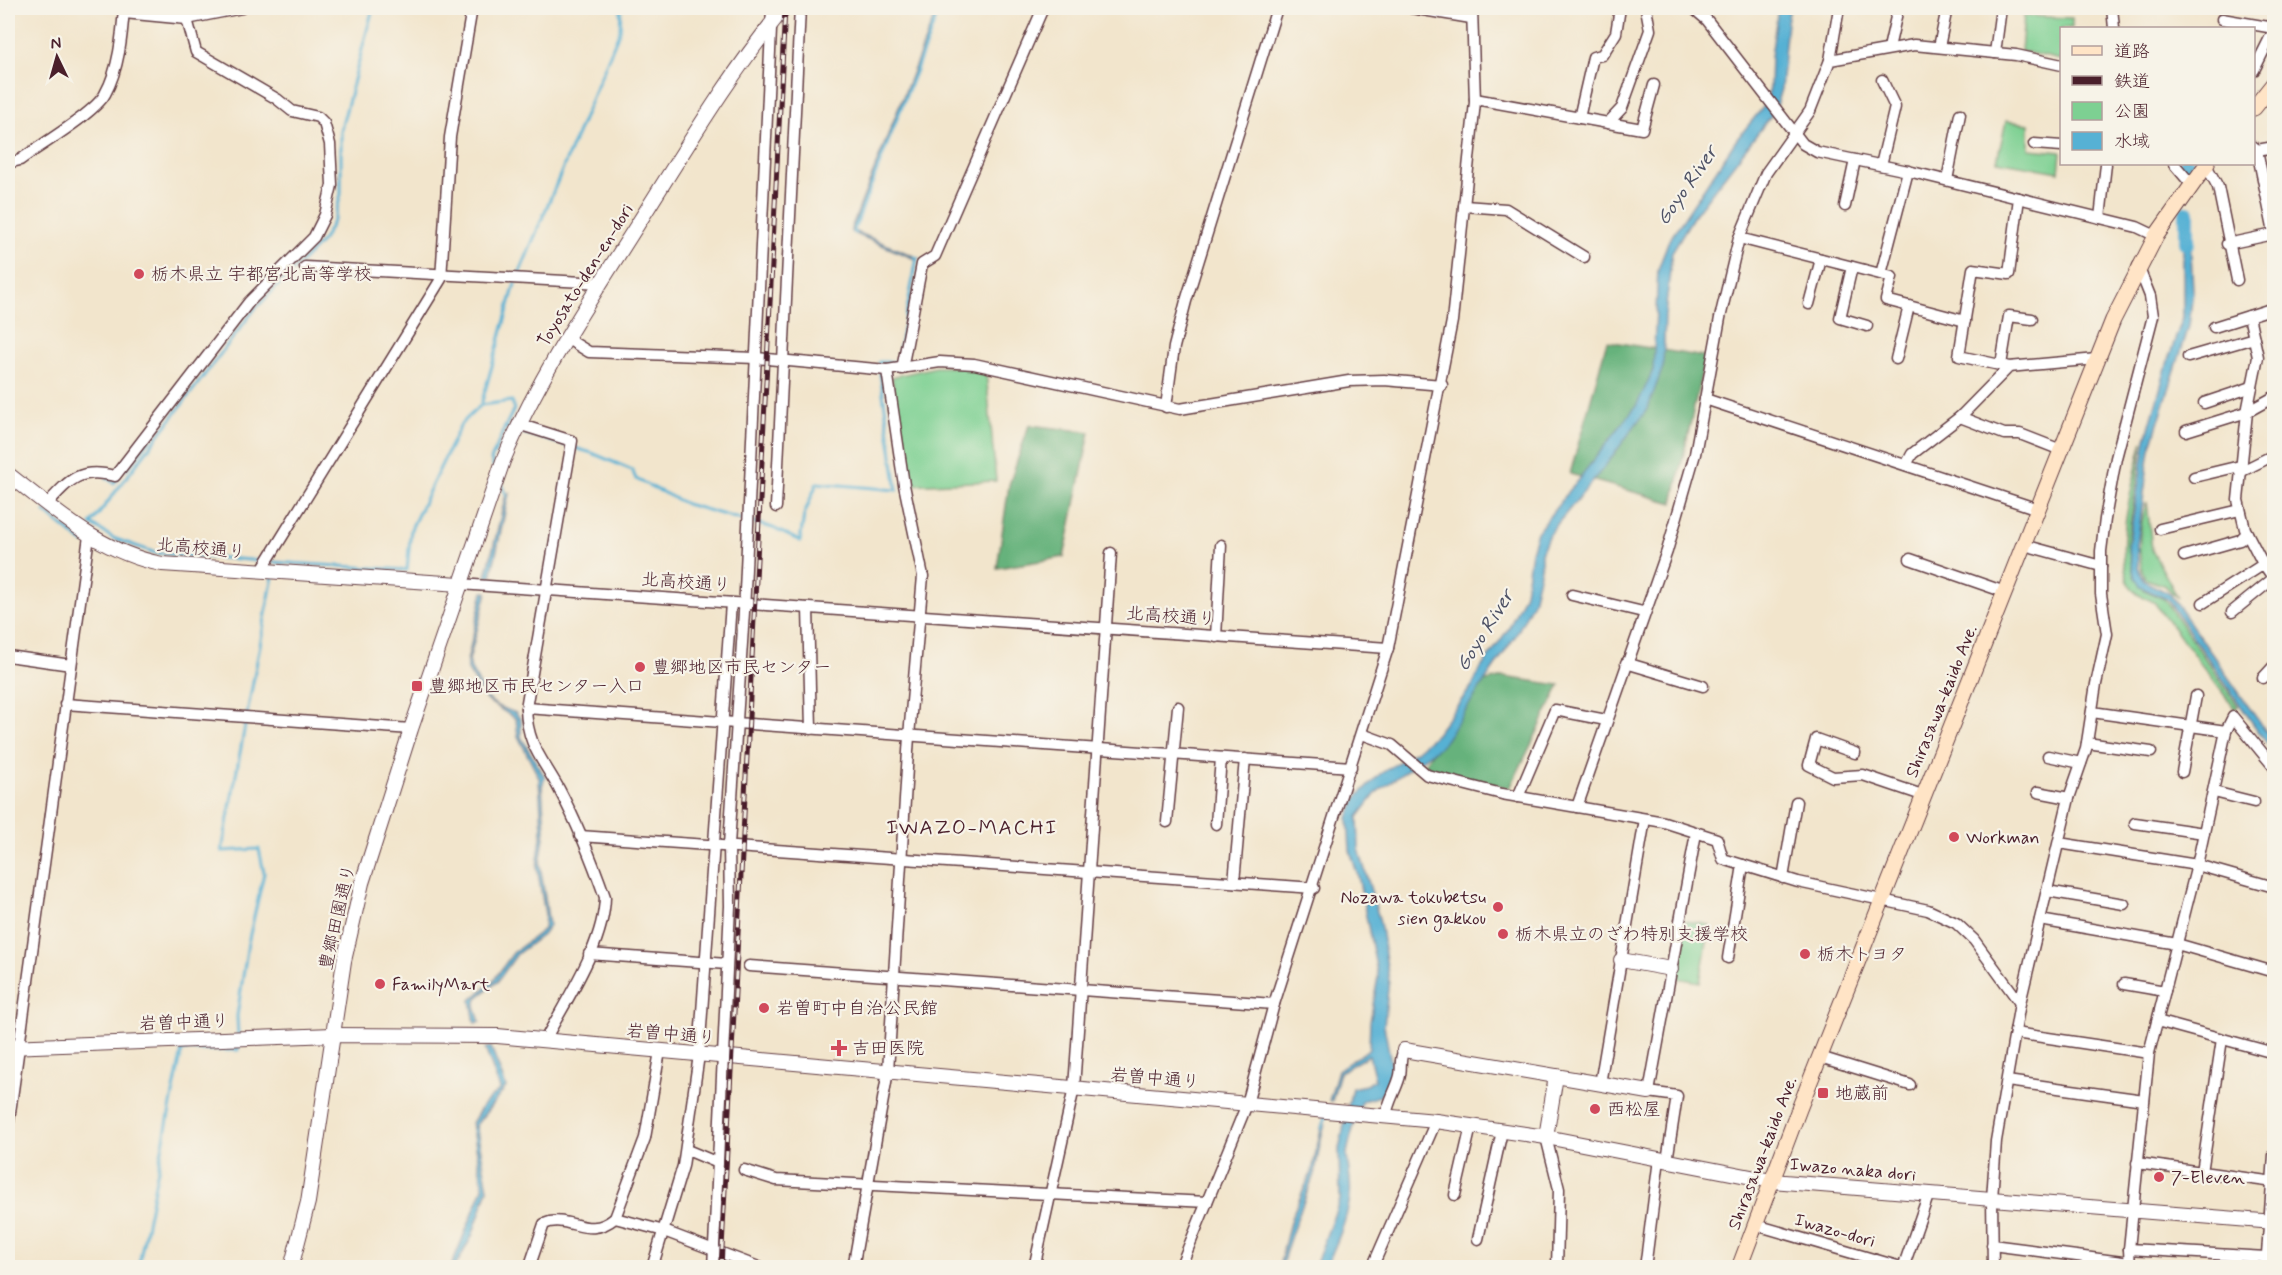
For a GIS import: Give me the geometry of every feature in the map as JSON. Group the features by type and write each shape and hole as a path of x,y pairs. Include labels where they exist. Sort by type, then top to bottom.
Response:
{"main road":[{"path":"2255,106 2274,83"},
{"name":"Shirasawa-kaido Ave.","path":"1739,1268 1820,1057 2097,358 2138,266 2191,184 2206,165"}],"street":[{"path":"8,163 20,160 90,110 105,96 115,68 124,10 187,18 242,8"},
{"path":"261,571 442,274 450,137 472,8"},
{"path":"713,1268 727,964 729,845 745,604 772,8"},
{"name":"Toyosato-den-en-dori","path":"460,584 518,424 566,338 730,78 784,8"},
{"path":"776,507 800,8"},
{"path":"902,369 922,264 935,256 1043,8"},
{"path":"1166,407 1174,347 1186,301 1277,8"},
{"path":"1180,1268 1246,1104 1274,1004 1314,888 1388,648 1442,384 1452,321 1475,99 1472,13 1411,8"},
{"path":"1579,118 1593,57 1602,55 1616,33 1620,8"},
{"path":"1608,123 1622,108 1650,30 1646,8"},
{"path":"1693,8 1707,20 1803,144 1817,152 1947,180 2137,227 2156,236"},
{"path":"1577,807 1643,612 1667,551 1692,465 1720,318 1739,238 1766,173 1794,130 1810,111 1830,60 1839,8"},
{"path":"1889,48 1898,8"},
{"path":"1939,46 1947,8"},
{"path":"1995,53 2001,8"},
{"path":"2112,8 2114,27"},
{"path":"47,504 80,474 95,471 115,476 249,302 314,237 325,215 332,185 330,144 324,123 318,117 292,111 278,99 196,52 187,18"},
{"path":"2222,19 2274,29 2255,66"},
{"path":"1830,60 1914,45 1995,53 2060,65"},
{"path":"1881,165 1895,107 1882,80"},
{"path":"1475,99 1642,129 1654,85"},
{"path":"1947,180 1960,114"},
{"path":"2034,144 2060,146"},
{"path":"2227,244 2274,234 2255,148 2274,147"},
{"path":"1845,206 1855,160"},
{"path":"2100,218 2106,165"},
{"path":"2175,165 2191,184"},
{"path":"2207,165 2218,187 2227,244 2236,280"},
{"path":"1881,274 1908,171"},
{"path":"2019,198 2009,274 1973,269 1959,356 2005,366 2097,358"},
{"path":"1464,206 1506,209 1584,257"},
{"path":"1739,238 1892,277 1886,300 1965,321"},
{"path":"1809,304 1821,259"},
{"path":"1993,1268 1992,1198 1996,1142 2020,1003 2069,798 2087,743 2107,634 2101,594 2105,519 2116,458 2153,316 2150,296 2138,266"},
{"path":"304,267 601,283"},
{"path":"1852,267 1840,318 1867,326"},
{"path":"1896,359 1909,306"},
{"path":"2214,327 2274,308"},
{"path":"1906,465 1912,454 1960,417 2005,366 2009,316 2032,319"},
{"path":"2232,612 2274,578 2247,533 2238,500 2247,412 2258,357 2249,316"},
{"path":"566,338 589,352 756,358 887,370 940,362 974,364 1180,409 1348,381 1384,380 1442,384"},
{"path":"2188,357 2254,338"},
{"path":"854,1268 888,1071 909,736 923,576 904,485 887,370"},
{"path":"2204,403 2252,387"},
{"path":"2186,431 2247,412 2274,397"},
{"path":"1705,399 2038,509"},
{"path":"1960,417 2004,434 2020,434 2061,450"},
{"path":"518,424 572,441 526,708 526,728 532,746 559,788 605,897 602,925 545,1040"},
{"path":"2194,477 2240,469 2274,455"},
{"name":"北高校通り","path":"8,474 89,536 122,554 141,561 1388,648"},
{"path":"2160,529 2241,510"},
{"path":"2184,556 2240,540 2247,533"},
{"path":"8,1127 13,1047 89,536"},
{"path":"1216,637 1221,545"},
{"path":"2024,545 2101,566"},
{"path":"1034,1268 1074,1088 1111,553"},
{"path":"1910,559 2005,592"},
{"path":"2203,603 2264,564"},
{"name":"豊郷田園通り","path":"291,1268 308,1202 344,961 362,883 460,584"},
{"path":"1572,595 1643,612"},
{"path":"652,1268 687,1150 699,1055 731,603"},
{"path":"808,608 811,729"},
{"path":"8,656 71,665"},
{"path":"1626,663 1703,686"},
{"path":"2264,678 2274,666"},
{"path":"2182,772 2196,696"},
{"path":"65,704 411,729"},
{"path":"1167,822 1178,707"},
{"path":"526,708 1351,767"},
{"path":"1518,797 1555,710 1606,720"},
{"path":"2092,712 2226,731"},
{"path":"1992,1245 2130,1265 2132,1210 2149,1053 2197,865 2226,731 2233,717 2274,767"},
{"path":"1362,734 1392,746 1427,775 1518,797 1645,819 1717,839 1723,859 1783,878 1928,910 1956,923 1974,940 2020,1003"},
{"path":"1855,753 1816,739 1809,765 1833,777 1863,775 1925,796"},
{"path":"2087,743 2151,752"},
{"path":"2048,756 2081,762"},
{"path":"1216,824 1221,758"},
{"path":"1234,882 1245,759"},
{"path":"2038,792 2069,798"},
{"path":"2214,792 2254,802"},
{"path":"1783,878 1796,802"},
{"path":"1600,1084 1645,819"},
{"path":"2135,823 2204,833"},
{"path":"1649,1092 1695,833"},
{"path":"580,836 1088,870 1314,888"},
{"path":"2059,843 2197,865 2274,887"},
{"path":"1728,958 1743,865"},
{"path":"2047,891 2124,904"},
{"path":"2040,920 2177,944 2274,972"},
{"path":"589,954 727,964"},
{"path":"1621,960 1671,969"},
{"path":"749,966 1274,1004"},
{"path":"2124,984 2165,991"},
{"path":"2157,1021 2274,1053"},
{"path":"2015,1033 2149,1053"},
{"name":"岩曽中通り","path":"13,1047 333,1035 467,1035 545,1040 1361,1114"},
{"path":"2202,1172 2222,1039"},
{"path":"1386,1116 1389,1099 1400,1077 1399,1059 1404,1050 1677,1096 1663,1160 1645,1268"},
{"path":"529,1268 544,1224 551,1221 599,1228 615,1218 645,1138 660,1051"},
{"path":"1820,1057 1910,1085"},
{"path":"1556,1076 1546,1137 1559,1189 1557,1268"},
{"path":"2007,1081 2144,1100"},
{"name":"Iwazo naka dori","path":"1361,1114 1436,1121 1546,1137 1772,1181 2271,1221"},
{"path":"1372,1268 1436,1121"},
{"path":"1455,1195 1472,1126"},
{"path":"1478,1239 1502,1131"},
{"path":"687,1150 718,1163"},
{"path":"2129,1250 2266,1262 2271,1221 2274,1155"},
{"path":"2137,1162 2273,1182"},
{"path":"744,1170 776,1180 1207,1202"},
{"path":"1904,1267 1929,1193"},
{"path":"615,1218 664,1231 761,1268"},
{"name":"Iwazo-dori","path":"1756,1225 1904,1267"}],"green space":[{"path":"2024,16 2072,18 2072,27 2060,27 2060,60 2021,51"},
{"path":"2006,121 2029,124 2029,149 2060,152 2059,172 1997,161"},
{"path":"1607,341 1705,357 1673,503 1570,474"},
{"path":"936,367 961,367 986,372 996,481 906,485 892,377"},
{"path":"1029,425 1090,432 1064,557 997,568 1009,485"},
{"path":"2143,441 2127,544 2134,576 2144,590 2164,599 2238,706 2235,709 2154,602 2133,590 2126,573 2124,536 2126,515"},
{"path":"2147,502 2152,550 2178,598 2165,586 2145,579 2142,570 2140,540"},
{"path":"1503,677 1560,685 1510,788 1435,771 1424,764 1483,682"},
{"path":"1685,921 1710,925 1700,982 1676,978"}],"water":[{"path":"938,8 852,230 918,258 915,259 851,232 851,229"},
{"path":"1778,8 1790,8 1781,89 1774,112 1693,217 1672,252 1665,316 1663,367 1648,408 1606,465 1549,534 1541,553 1541,568 1533,602 1516,635 1442,745 1377,792 1358,817 1359,849 1380,922 1389,980 1384,1026 1392,1067 1387,1087 1380,1096 1362,1101 1360,1105 1347,1155 1350,1181 1349,1206 1326,1267 1314,1268 1340,1199 1339,1149 1352,1088 1375,1080 1369,1055 1340,1072 1332,1101 1329,1101 1338,1070 1369,1049 1370,1022 1378,977 1359,880 1350,850 1348,818 1357,797 1380,774 1416,751 1436,734 1472,686 1481,668 1509,628 1525,593 1531,552 1537,532 1636,406 1653,370 1658,270 1668,242 1737,139 1765,105 1770,88 1771,57"},
{"path":"2189,217 2193,290 2189,326 2150,449 2137,545 2138,566 2144,581 2170,594 2274,743 2274,754 2167,599 2140,587 2134,575 2128,547 2146,439 2183,317 2183,229"},
{"path":"509,493 491,577 486,577 506,495"},
{"path":"483,592 487,592 469,660 471,669 487,698 497,706 516,713 521,720 521,737 545,777 542,786 545,830 540,864 549,925 545,933 517,954 497,982 477,998 475,1007 480,1022 475,1023 471,1000 493,981 513,953 544,929 545,914 537,867 542,830 539,778 518,736 516,719 486,700 468,670 467,661"},
{"path":"491,1047 506,1087 476,1125 488,1189 472,1236 455,1267 451,1267 483,1188 472,1123 483,1105 500,1089 485,1048"},
{"path":"1322,1124 1325,1124 1314,1174 1292,1231 1282,1267 1279,1267 1291,1218 1312,1171"}],"waterway":[{"path":"252,11 269,8"},
{"path":"264,561 156,553 113,538 91,524 254,310 323,240 334,220 341,194 341,129 373,8"},
{"path":"508,428 505,427 514,409 512,401 481,405 515,284 620,30 621,8"},
{"path":"856,233 853,232 940,8"},
{"path":"2187,213 2187,242"},
{"path":"880,366 879,362 897,362 917,258 915,257"},
{"path":"752,522 773,528 800,541 804,515 817,483 897,490 880,373"},
{"path":"271,562 407,570 411,529 461,424 481,405"},
{"path":"495,470 491,460 505,427"},
{"path":"524,433 592,453 632,470 636,479 686,504 746,521"},
{"path":"126,469 150,439"},
{"path":"107,478 114,483 118,478"},
{"path":"501,481 507,497"},
{"path":"45,512 83,543"},
{"path":"247,714 273,576"},
{"path":"238,1035 237,1016 248,943 264,873 259,849 222,851 246,720"},
{"path":"138,1268 182,1050 238,1050 238,1041"},
{"path":"1322,1128 1326,1114"}],"railway":[{"path":"721,1268 785,8"}],"place":[{"name":"栃木県立 宇都宮北高等学校","path":"139,274"},
{"name":"豊郷地区市民センター","path":"640,667"},
{"name":"豊郷地区市民センター入口","path":"417,686"},
{"name":"Workman","path":"1954,837"},
{"name":"Nozawa tokubetsu sien gakkou","path":"1498,907"},
{"name":"栃木県立のざわ特別支援学校","path":"1503,934"},
{"name":"栃木トヨタ","path":"1805,954"},
{"name":"FamilyMart","path":"380,984"},
{"name":"岩曽町中自治公民館","path":"764,1008"},
{"name":"吉田医院","path":"839,1048"},
{"name":"地蔵前","path":"1823,1093"},
{"name":"西松屋","path":"1595,1109"},
{"name":"7-Eleven","path":"2159,1177"}],"district":[{"name":"IWAZO-MACHI","path":"972,827"}],"water label":[{"name":"Goyo River","path":"1686,185"},
{"name":"Goyo River","path":"1484,630"}]}
